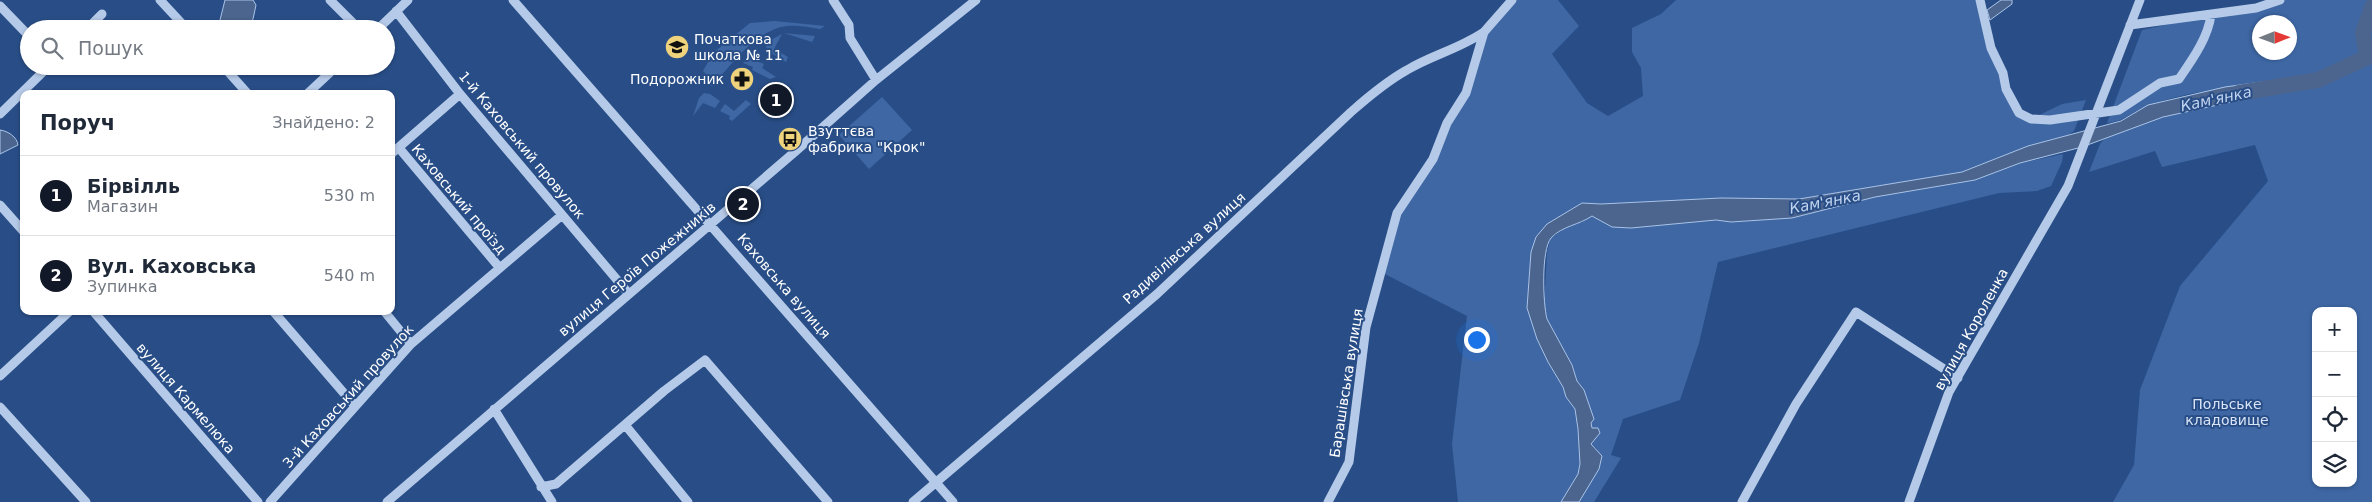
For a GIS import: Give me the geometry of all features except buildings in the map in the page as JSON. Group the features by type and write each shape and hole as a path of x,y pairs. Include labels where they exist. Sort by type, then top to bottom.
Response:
{"street":[{"path":"160,0 179,20"},
{"path":"330,0 350,20"},
{"path":"387,20 408,0"},
{"name":"Каховська вулиця","path":"513,0 953,502"},
{"path":"833,0 849,25 850,38 876,80"},
{"name":"вулиця Героїв Пожежників","path":"392,500 494,409 876,80 976,0"},
{"name":"Барашівська вулиця","path":"1328,502 1349,462 1366,327 1398,213 1433,159 1447,123 1466,93 1484,32 1512,0"},
{"path":"1980,0 1991,48 2002,73 2006,90 2019,113 2031,119 2050,120 2119,110 2160,83 2179,79 2198,49 2210,24 2211,15"},
{"name":"вулиця Короленка","path":"1909,502 1949,392 2072,177 2140,0"},
{"path":"2130,25 2256,8 2280,0"},
{"path":"0,6 20,27"},
{"name":"1-й Каховський провулок","path":"396,11 460,94 629,294"},
{"path":"96,20 102,14"},
{"name":"Радивілівська вулиця","path":"913,502 1157,294 1355,108 1408,69 1460,47 1484,32"},
{"path":"1460,47 1470,53 1473,70"},
{"path":"25,90 41,75"},
{"path":"231,75 244,90"},
{"path":"311,90 327,75"},
{"path":"395,151 460,94"},
{"path":"0,114 20,95"},
{"name":"Каховський проїзд","path":"395,151 499,267"},
{"path":"0,206 20,228"},
{"name":"3-й Каховський провулок","path":"270,502 412,344 562,214"},
{"path":"1742,502 1796,404 1856,312 1958,378"},
{"path":"0,376 66,315"},
{"name":"вулиця Кармелюка","path":"96,315 258,502"},
{"path":"276,315 355,406"},
{"path":"387,315 412,344"},
{"path":"541,487 556,484 626,426 664,391 705,360 828,502"},
{"path":"0,407 86,502"},
{"path":"494,409 552,502"},
{"path":"626,426 688,502"}],"green space":[{"path":"1512,0 1558,0 1579,26 1552,54 1587,103 1608,116 1643,96 1641,68 1632,52 1632,28 1661,14 1676,0 1980,0 1991,48 2019,113 2031,119 2062,104 2086,100 2074,131 2068,135 2028,146 1962,172 1799,199 1721,198 1601,204 1582,203 1547,224 1531,252 1527,308 1537,339 1548,362 1563,387 1566,397 1575,408 1580,464 1578,474 1561,502 1458,502 1452,444 1467,316 1381,272 1397,213 1466,93 1484,32"},
{"name":"Польське кладовище","path":"2280,0 2372,0 2372,502 2113,502 2134,465 2140,390 2180,286 2268,181 2255,145 2162,167 2155,151 2089,172 2100,144 2106,137 2163,117 2259,94 2260,82 2163,101 2144,107 2114,122 2107,123 2142,30"},
{"path":"775,21 825,26 820,29 786,26 770,31 751,44 712,86 705,85 707,75 703,71 713,53 750,23"},
{"path":"784,33 815,36 812,42"},
{"path":"782,34 774,49 788,57 786,62 768,51 766,46 769,41"},
{"path":"749,58 764,64 762,68 776,77 770,79 752,70 753,67 743,63"},
{"path":"704,93 710,94 720,101 715,108 703,103 693,116 699,98"},
{"path":"882,97 912,130 869,169 839,135"},
{"path":"746,100 751,104 732,121 729,119 730,116 720,111 725,104 734,111"},
{"path":"2063,154 2062,162 2051,186 2037,191 1999,193 1718,262 1699,343 1680,400 1623,419 1611,455 1621,458 1594,502 1579,502 1597,449 1591,444 1596,436 1592,428 1584,390 1577,381 1572,365 1547,319 1544,307 1547,253 1550,239 1569,225 1582,222 1592,216 1612,227 1631,228 1716,220 1731,222 1792,218 1875,197 1975,180 2020,163"}],"water":[{"path":"225,0 253,0 256,5 252,20 220,20"},
{"path":"2001,0 2012,0 2012,4 1990,20 1987,10"},
{"path":"2261,82 2259,94 2163,117 2082,147 2020,163 1975,180 1875,197 1792,218 1731,222 1716,220 1631,228 1612,227 1592,216 1555,234 1548,244 1544,265 1547,319 1572,365 1577,381 1584,390 1594,419 1591,423 1592,428 1598,428 1600,433 1591,444 1602,456 1599,469 1579,502 1561,502 1578,474 1580,464 1575,409 1566,397 1563,387 1537,339 1527,308 1531,252 1536,237 1547,224 1582,203 1601,204 1721,198 1799,199 1962,172 2028,146 2121,121 2148,105 2225,87"},
{"path":"0,130 12,135 18,145 0,154"}],"waterway":[{"path":"2367,57 2363,33 2372,7"},
{"name":"Кам'янка","path":"2239,93 2318,80 2372,55"}],"place":[{"name":"Початкова школа № 11","path":"677,47"},
{"name":"Подорожник","path":"742,79"},
{"name":"Бірвілль","path":"776,100"},
{"name":"Взуттєва фабрика \"Крок\"","path":"790,139"},
{"name":"Вул. Каховська","path":"743,204"}]}
